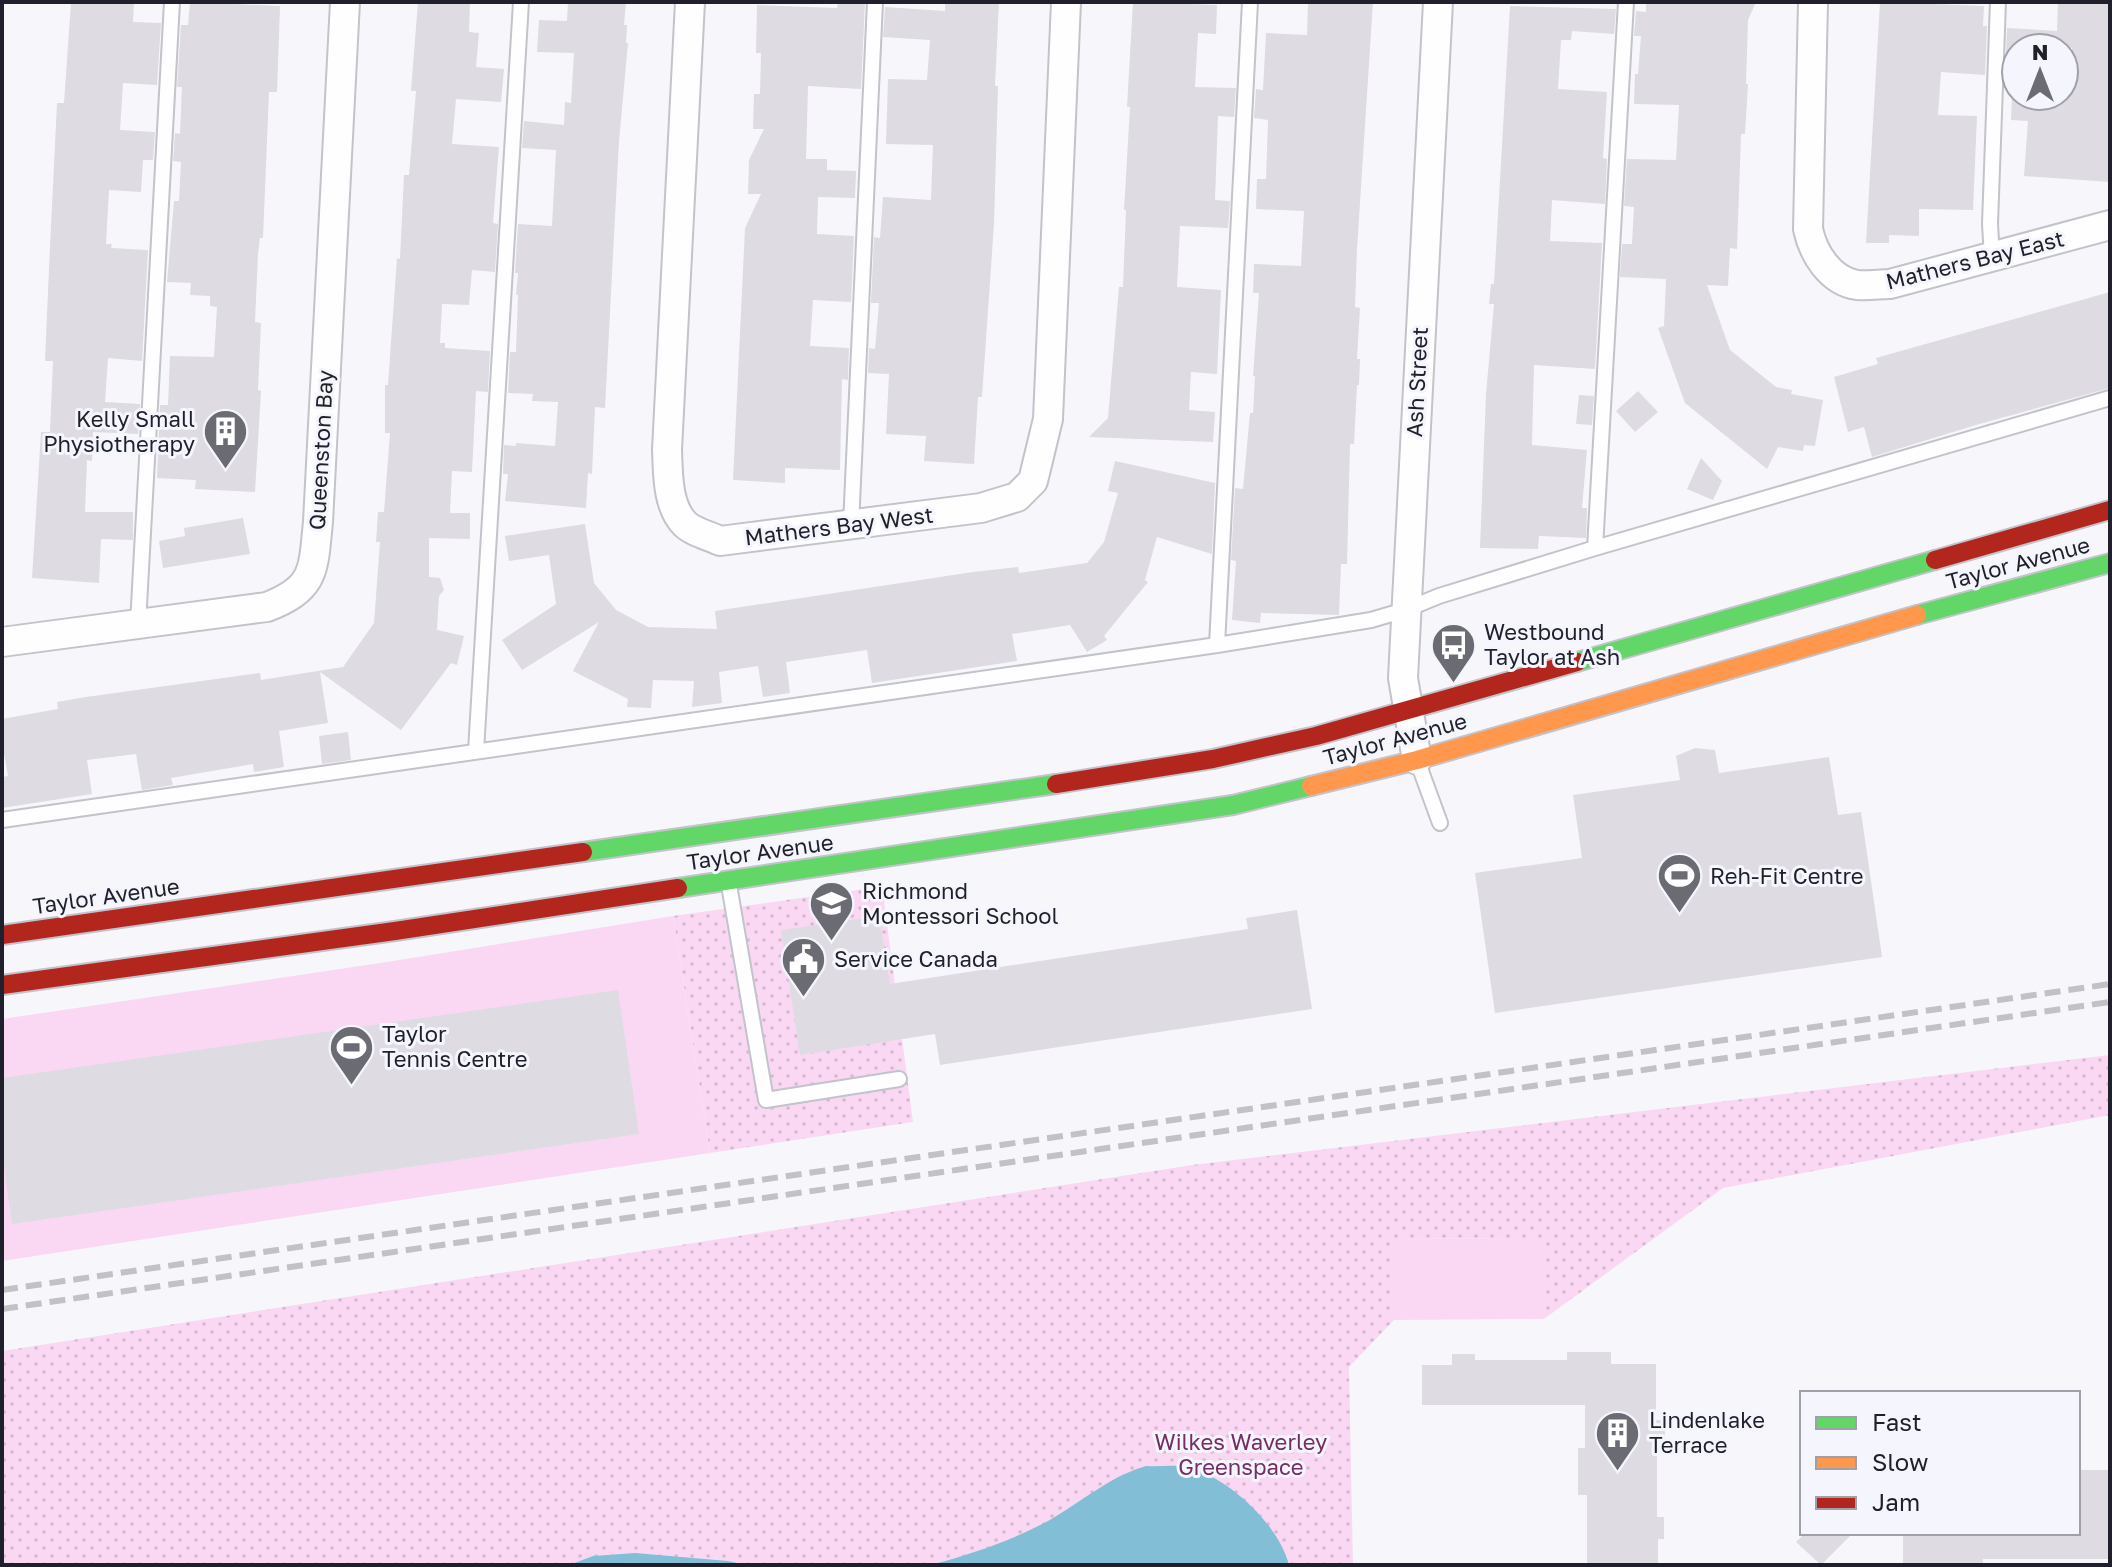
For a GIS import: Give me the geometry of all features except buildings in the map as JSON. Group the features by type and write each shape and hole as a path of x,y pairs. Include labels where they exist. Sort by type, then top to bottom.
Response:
{"main road":[{"name":"Taylor Avenue","path":"2,935 1213,759 1316,736 2110,510"},
{"name":"Taylor Avenue","path":"2,985 395,931 1233,805 1417,760 1904,619 2110,563"},
{"name":"Taylor Avenue","path":"707,852 740,830"},
{"name":"Taylor Avenue","path":"676,888 680,877 689,868"}],"street":[{"name":"Queenston Bay","path":"2,642 267,607 291,597 308,581 315,555 318,522 345,2"},
{"name":"Mathers Bay West","path":"690,2 667,450 669,485 676,508 686,525 720,541 981,508 1017,497 1033,481 1048,419 1066,2"},
{"name":"Ash Street","path":"1417,760 1403,678 1438,2"},
{"name":"Mathers Bay East","path":"1813,2 1808,229 1811,246 1821,263 1835,275 1854,285 1890,284 2110,225"}],"lane":[{"path":"138,624 172,2"},
{"path":"476,751 521,2"},
{"path":"851,525 875,2"},
{"path":"1217,645 1250,2"},
{"path":"1595,548 1626,2"},
{"path":"1992,257 1998,2"},
{"path":"2,820 1217,645 1371,620 1595,548 2110,398"},
{"path":"1417,760 1440,823"},
{"path":"728,881 766,1100 899,1079"}],"green space":[{"path":"879,887 884,901 913,1122 710,1153 673,916"},
{"name":"Taylor Tennis Centre","path":"673,916 710,1153 2,1261 2,1019"},
{"name":"Wilkes Waverley Greenspace","path":"2110,1055 2110,1115 1723,1188 1544,1319 1544,1238 1394,1239 1394,1320 1349,1367 1353,1565 2,1565 2,1351 1192,1165"},
{"path":"1544,1238 1544,1319 1394,1320 1394,1239"}],"water":[{"path":"1146,1466 1185,1467 1221,1482 1264,1519 1275,1534 1289,1565 931,1565 1019,1535 1048,1521 1121,1476"},
{"path":"635,1553 747,1565 569,1565 593,1556"}],"railway":[{"path":"2,1290 2110,984"},
{"path":"2,1309 2110,1002"}],"traffic: fast":[{"path":"1577,662 1935,560"},
{"path":"1917,615 2110,563"},
{"path":"583,852 1056,784"},
{"path":"678,888 1233,805 1311,786"}],"traffic: slow":[{"path":"1311,786 1417,760 1917,615"}],"traffic: jam":[{"path":"1935,560 2110,510"},
{"path":"1056,784 1213,759 1316,736 1577,662"},
{"path":"2,935 583,852"},
{"path":"2,985 678,888"}],"place":[{"name":"Kelly Small Physiotherapy","path":"226,471"},
{"name":"Westbound Taylor at Ash","path":"1453,684"},
{"name":"Reh-Fit Centre","path":"1679,915"},
{"name":"Richmond Montessori School","path":"831,943"},
{"name":"Service Canada","path":"803,998"},
{"name":"Taylor Tennis Centre","path":"351,1086"},
{"name":"Lindenlake Terrace","path":"1618,1472"}]}
